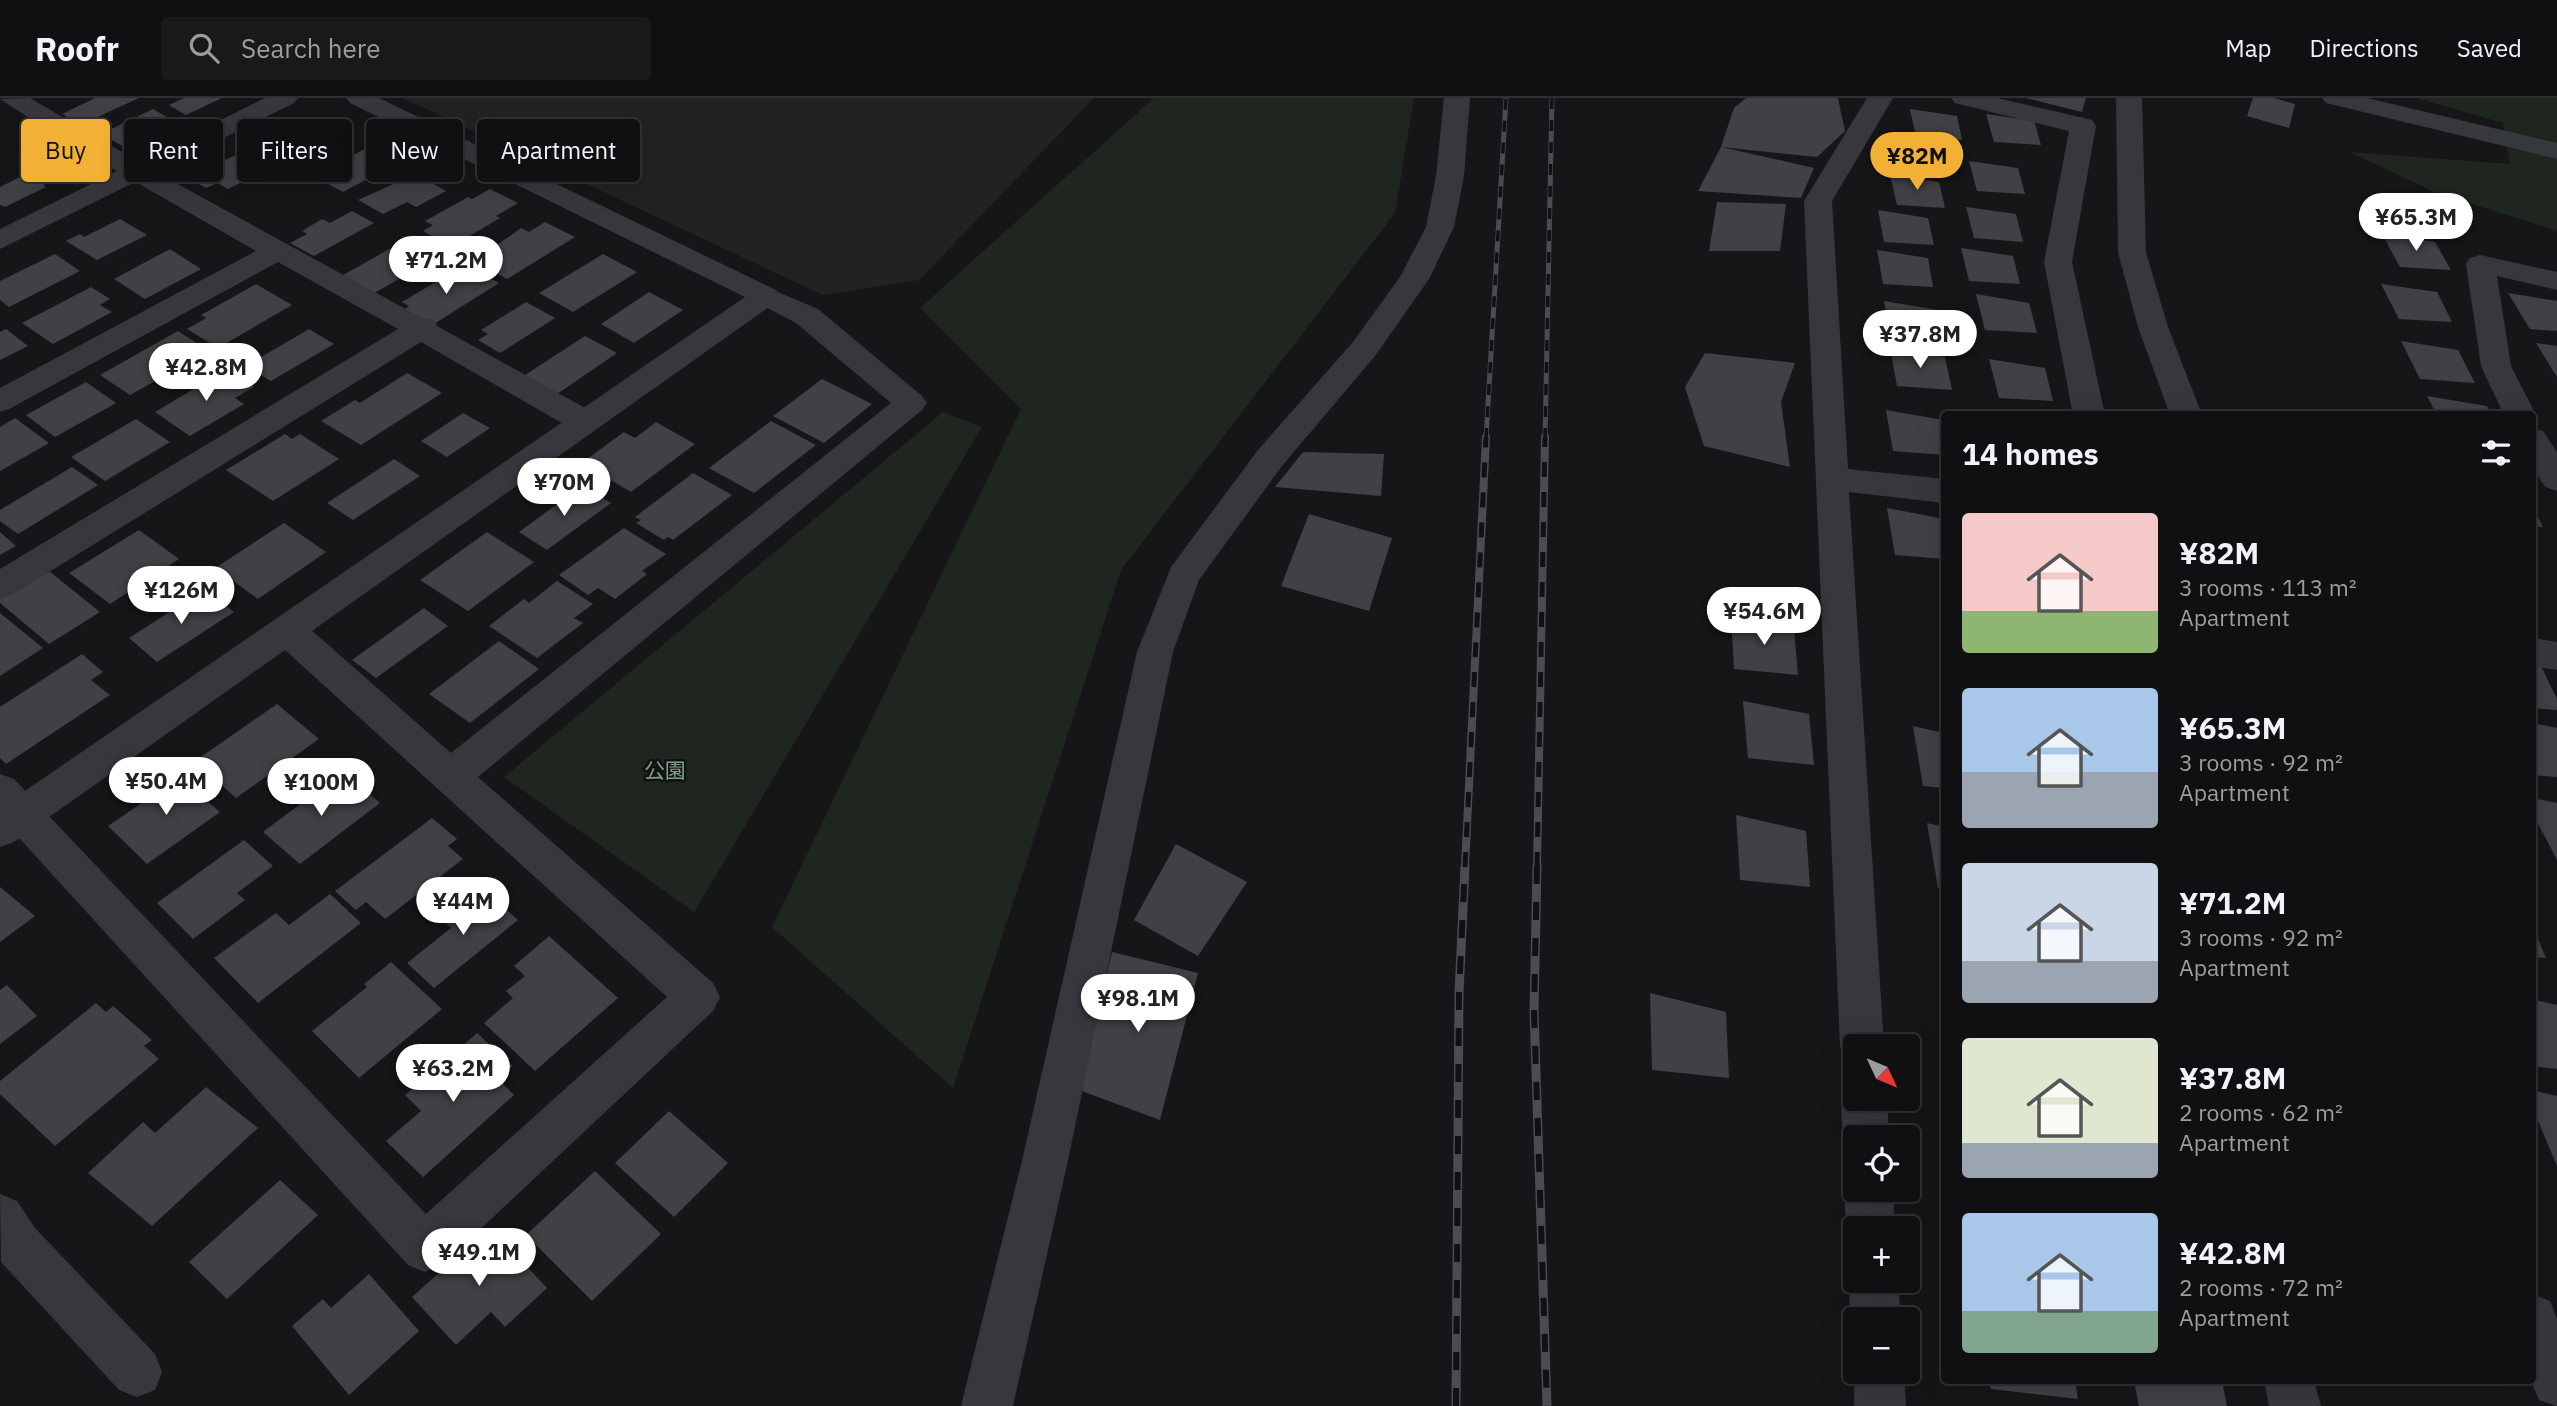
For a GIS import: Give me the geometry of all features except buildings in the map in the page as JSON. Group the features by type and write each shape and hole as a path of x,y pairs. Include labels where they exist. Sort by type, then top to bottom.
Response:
{"street":[{"path":"223,129 285,98"},
{"path":"359,98 807,316 911,403 451,776"},
{"path":"986,1406 1044,1165 1155,652 1183,576 1270,458 1364,349 1415,279 1440,227 1450,176 1457,98"},
{"path":"1861,1034 1818,201 1880,98"},
{"path":"1964,98 2083,126 2059,262 2088,411"},
{"path":"2129,98 2132,252 2153,327 2184,411"},
{"path":"2335,98 2557,151"},
{"path":"9,102 124,167"},
{"path":"0,240 124,178"},
{"path":"152,182 423,327 585,422"},
{"path":"0,401 279,250"},
{"path":"2518,411 2496,366 2480,264 2557,281"},
{"path":"287,630 698,997 425,1248 8,811 287,630 766,296"},
{"path":"0,586 423,327"},
{"path":"2536,445 2557,479"},
{"path":"1832,480 1941,491"},
{"path":"2536,653 2557,656"},
{"path":"0,1218 18,1245 137,1372"},
{"path":"2536,1329 2557,1382"},
{"path":"1879,1384 1880,1406"},
{"path":"2290,1384 2295,1406"}],"shaded area":[{"path":"403,98 1094,98 919,280 823,295 582,182 640,182 640,119 477,119 477,133 463,126 463,119 448,119"}],"green space":[{"path":"1154,98 1414,98 1395,213 1121,570 953,1088 772,927 1021,409 920,308"},
{"path":"2417,98 2557,98 2557,231 2432,191 2350,152 2510,164 2503,123"},
{"name":"公園","path":"943,412 982,427 694,912 504,777"}],"railway":[{"path":"1486,439 1506,98"},
{"path":"1545,439 1552,98"},
{"path":"1465,867 1486,437"},
{"path":"1537,867 1545,437"},
{"path":"1456,1406 1459,993 1465,866"},
{"path":"1537,866 1534,1011 1547,1406"}]}
